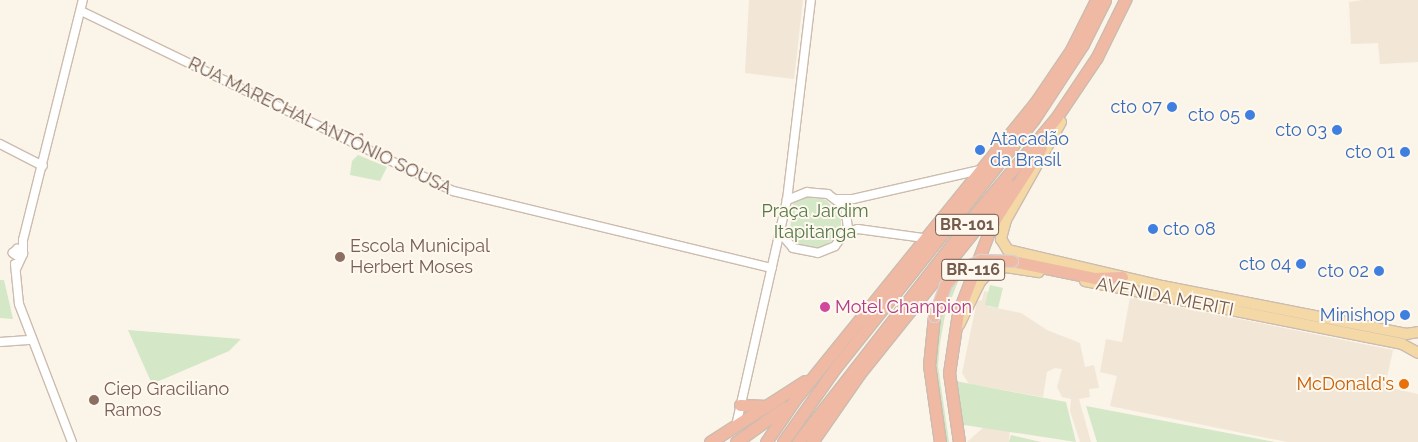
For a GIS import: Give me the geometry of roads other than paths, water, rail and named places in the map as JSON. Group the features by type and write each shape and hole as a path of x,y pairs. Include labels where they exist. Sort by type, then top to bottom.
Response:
{"highway":[{"path":"927,235 1049,83 1096,0"},
{"name":"BR-101","path":"783,442 836,367 1005,154 1063,77 1105,0"},
{"name":"BR-101","path":"798,442 976,213 1056,118 1097,57 1125,0"},
{"name":"BR-101","path":"812,442 854,380 1061,122 1102,62 1133,0"},
{"name":"BR-116","path":"958,442 949,373 951,342 964,292 992,224 1044,142"},
{"name":"BR-101","path":"766,442 796,398 927,235 1005,154"},
{"path":"940,442 929,365 934,316 945,285 956,272 981,260 1010,256 1094,278 1122,277"},
{"path":"710,442 769,406 826,363"},
{"path":"736,442 796,398"},
{"path":"740,405 769,406"}],"main road":[{"path":"1010,256 1001,239 1006,220 1061,122"},
{"name":"AVENIDA MERITI","path":"951,342 980,282 989,272 1006,267 1402,344 1418,353"},
{"name":"AVENIDA MERITI","path":"1122,277 1406,334 1418,332"}],"street":[{"path":"72,442 17,296 16,269 18,254 43,166 83,0"},
{"path":"736,427 781,234 790,184 811,0"},
{"name":"RUA MARECHAL ANTÔNIO SOUSA","path":"81,11 453,191 772,268"},
{"path":"0,144 43,166"},
{"path":"838,200 853,200 980,170"},
{"path":"790,184 807,192"},
{"path":"776,252 793,248 821,253 835,246 846,232 848,221 845,207 838,200 824,192 807,192 787,200"},
{"path":"845,207 853,200"},
{"path":"848,221 858,229"},
{"path":"846,232 858,229 905,236 927,235"},
{"path":"781,234 793,248"},
{"path":"905,236 915,250"},
{"path":"0,342 32,340"}],"place":[{"name":"cto 07","path":"1172,107"},
{"name":"cto 05","path":"1250,115"},
{"name":"cto 03","path":"1337,130"},
{"name":"Atacadão da Brasil","path":"980,150"},
{"name":"cto 01","path":"1405,152"},
{"name":"cto 08","path":"1153,229"},
{"name":"Escola Municipal Herbert Moses","path":"340,257"},
{"name":"cto 04","path":"1301,264"},
{"name":"cto 02","path":"1379,271"},
{"name":"Motel Champion","path":"825,307"},
{"name":"Minishop","path":"1405,315"},
{"name":"McDonald's","path":"1404,384"},
{"name":"Ciep Graciliano Ramos","path":"94,400"}],"park label":[{"name":"Praça Jardim Itapitanga","path":"815,222"}]}
